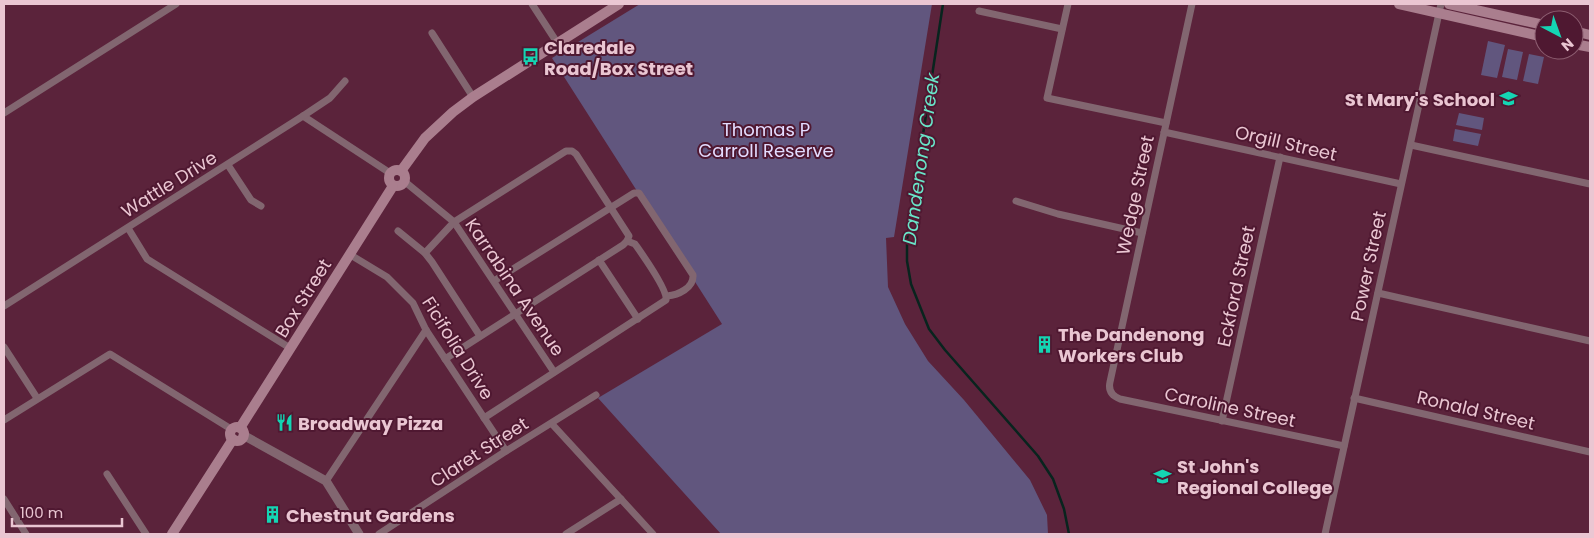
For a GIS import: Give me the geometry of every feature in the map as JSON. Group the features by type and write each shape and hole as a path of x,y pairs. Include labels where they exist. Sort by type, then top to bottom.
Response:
{"main road":[{"path":"398,175 425,138 453,112 473,97 620,4"},
{"path":"1399,4 1440,8 1534,34"},
{"path":"1449,4 1534,23"},
{"name":"Box Street","path":"172,534 393,186 388,180 398,175"}],"street":[{"path":"4,113 176,4"},
{"path":"532,4 558,44"},
{"path":"1068,4 1047,98 1166,123"},
{"name":"Wedge Street","path":"1111,393 1110,382 1192,4"},
{"name":"Power Street","path":"1325,534 1440,8"},
{"path":"980,11 1062,29"},
{"path":"432,32 473,97"},
{"name":"Wattle Drive","path":"4,306 304,116 330,98 344,81"},
{"name":"Karrabina Avenue","path":"304,116 398,175 454,222 554,372"},
{"name":"Orgill Street","path":"1164,132 1401,184"},
{"path":"1410,145 1590,184"},
{"path":"425,253 454,222 566,151 572,151 576,154 629,236 628,241 623,245 445,359"},
{"name":"Eckford Street","path":"1222,421 1280,157"},
{"path":"228,165 251,200 261,206"},
{"path":"494,281 634,193 639,193 692,275 691,285 674,296 667,296"},
{"path":"1016,201 1058,214 1142,233"},
{"path":"128,228 147,259 290,348"},
{"path":"398,230 425,253 432,262 480,336"},
{"path":"628,241 635,244 667,296"},
{"name":"Ficifolia Drive","path":"349,254 386,277 413,303 426,330 506,451"},
{"path":"600,260 638,319"},
{"path":"1378,293 1590,341"},
{"path":"484,418 662,304 667,296"},
{"path":"326,482 426,330"},
{"path":"4,347 37,398"},
{"path":"4,420 110,354 237,433 326,482 359,534"},
{"name":"Caroline Street","path":"1111,393 1120,399 1344,446"},
{"name":"Claret Street","path":"379,534 596,395"},
{"name":"Ronald Street","path":"1354,398 1590,452"},
{"path":"552,424 653,534"},
{"path":"107,474 146,534"},
{"path":"4,499 26,534"},
{"path":"566,534 621,499"}],"green space":[{"name":"Thomas P Carroll Reserve","path":"640,4 932,4 894,237 886,238 888,287 905,324 928,361 964,400 1030,480 1047,515 1048,534 721,534 598,398 722,324 552,58"},
{"path":"1488,41 1505,45 1497,78 1481,75"},
{"path":"1508,49 1523,52 1517,80 1502,77"},
{"path":"1529,54 1534,55 1534,60 1543,60 1538,84 1523,81"},
{"path":"1459,113 1484,118 1482,130 1456,125"},
{"path":"1455,129 1481,134 1478,146 1453,141"}],"waterway":[{"name":"Dandenong Creek","path":"943,4 907,239 907,261 911,284 929,329 945,350 1038,456 1053,479 1064,509 1069,534"}],"place":[{"name":"Claredale Road/Box Street","path":"530,57"},
{"name":"St Mary's School","path":"1509,99"},
{"name":"The Dandenong Workers Club","path":"1044,344"},
{"name":"Broadway Pizza","path":"284,423"},
{"name":"St John's Regional College","path":"1163,476"},
{"name":"Chestnut Gardens","path":"272,515"}]}
